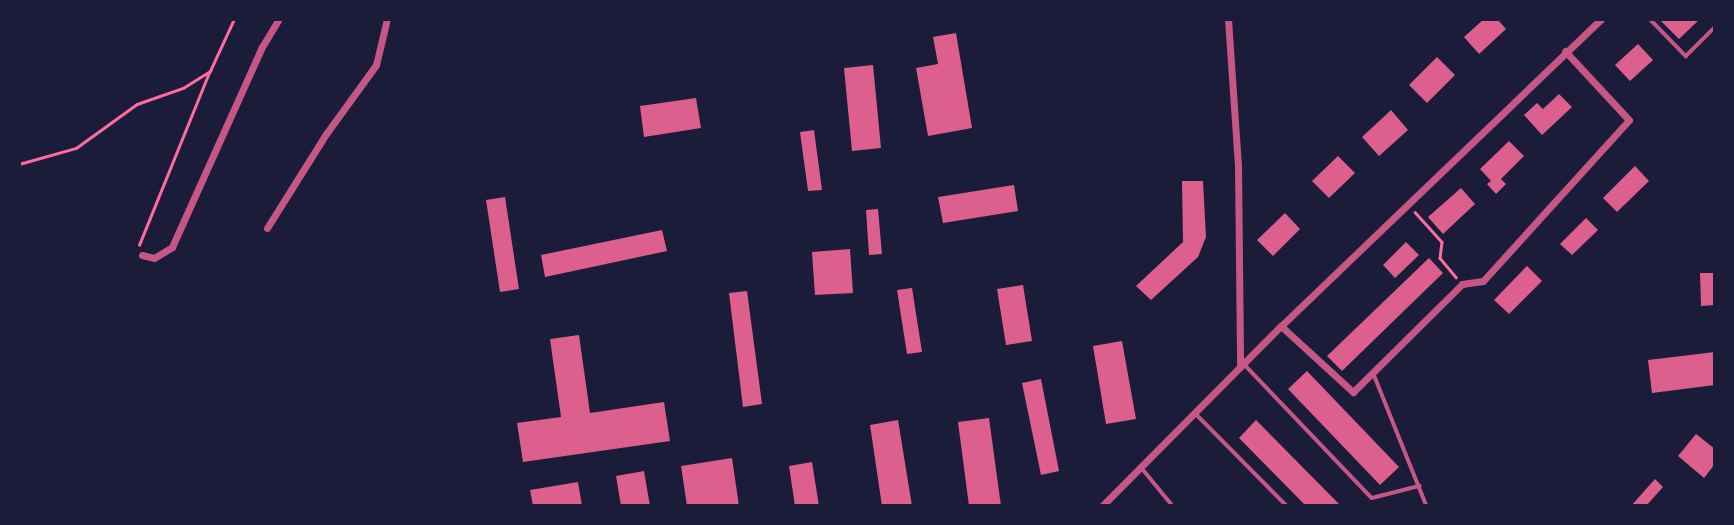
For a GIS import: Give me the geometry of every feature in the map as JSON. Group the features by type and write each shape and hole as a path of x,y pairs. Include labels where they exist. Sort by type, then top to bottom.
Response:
{"street":[{"path":"142,255 154,258 172,247 262,47 279,19"},
{"path":"267,228 326,134 376,65 387,19"},
{"path":"1228,19 1238,164 1242,366"},
{"path":"1102,506 1281,326 1601,19"},
{"path":"1281,326 1353,392 1462,284 1483,281 1629,120 1565,51"}],"lane":[{"path":"1650,19 1686,56 1715,27"},
{"path":"1242,366 1372,498 1419,486"},
{"path":"1373,372 1427,506"},
{"path":"1195,413 1287,506"},
{"path":"1141,467 1172,506"}],"path":[{"path":"142,255 139,244 234,19"},
{"path":"19,164 76,148 137,104 184,88 210,71"},
{"path":"1407,204 1442,242 1440,258 1462,284"}],"building":[{"path":"1484,19 1497,19 1506,29 1479,54 1464,37"},
{"path":"1659,19 1700,19 1679,39"},
{"path":"956,33 972,128 928,136 916,68 938,64 933,37"},
{"path":"1638,44 1653,60 1630,81 1615,65"},
{"path":"1437,57 1455,75 1427,103 1409,85"},
{"path":"873,65 881,148 852,151 844,68"},
{"path":"1559,94 1572,107 1542,135 1524,115 1537,103 1543,109"},
{"path":"696,98 701,128 644,137 640,106"},
{"path":"1391,110 1408,130 1379,156 1362,137"},
{"path":"814,130 822,190 808,191 800,132"},
{"path":"1509,141 1524,156 1501,179 1506,184 1496,194 1487,184 1491,181 1480,169"},
{"path":"1338,156 1355,173 1329,198 1312,181"},
{"path":"1635,166 1649,181 1617,212 1603,198"},
{"path":"1182,181 1203,181 1206,237 1198,257 1151,300 1136,286 1183,242"},
{"path":"1014,185 1018,211 943,223 938,197"},
{"path":"1461,188 1475,204 1443,234 1428,217"},
{"path":"505,197 519,289 500,292 486,200"},
{"path":"878,209 882,254 869,255 866,210"},
{"path":"1285,213 1300,229 1273,256 1257,240"},
{"path":"1586,218 1598,230 1572,255 1560,244"},
{"path":"662,230 667,251 545,277 541,255"},
{"path":"1406,242 1419,255 1395,278 1383,265"},
{"path":"850,249 853,293 815,295 812,252"},
{"path":"1429,258 1443,273 1342,371 1327,356"},
{"path":"1527,266 1542,281 1509,314 1494,300"},
{"path":"1700,273 1715,273 1715,305 1701,306"},
{"path":"1023,285 1032,341 1006,345 997,289"},
{"path":"912,288 922,352 907,354 897,290"},
{"path":"747,291 762,404 743,407 729,293"},
{"path":"579,335 590,413 664,402 670,441 523,462 517,423 561,417 550,339"},
{"path":"1122,341 1136,419 1106,424 1093,346"},
{"path":"1715,352 1715,385 1652,393 1648,360"},
{"path":"1307,371 1399,467 1380,485 1288,389"},
{"path":"1041,379 1059,471 1041,475 1022,383"},
{"path":"989,418 1001,506 969,506 958,422"},
{"path":"898,420 912,506 882,506 870,425"},
{"path":"1256,420 1341,506 1306,506 1239,438"},
{"path":"1696,434 1715,449 1715,464 1704,478 1678,456"},
{"path":"732,458 739,506 687,506 681,466"},
{"path":"812,462 819,506 795,506 789,466"},
{"path":"644,471 650,506 621,506 616,476"},
{"path":"1655,479 1663,487 1646,506 1631,506"},
{"path":"578,482 582,506 533,506 530,490"}]}
